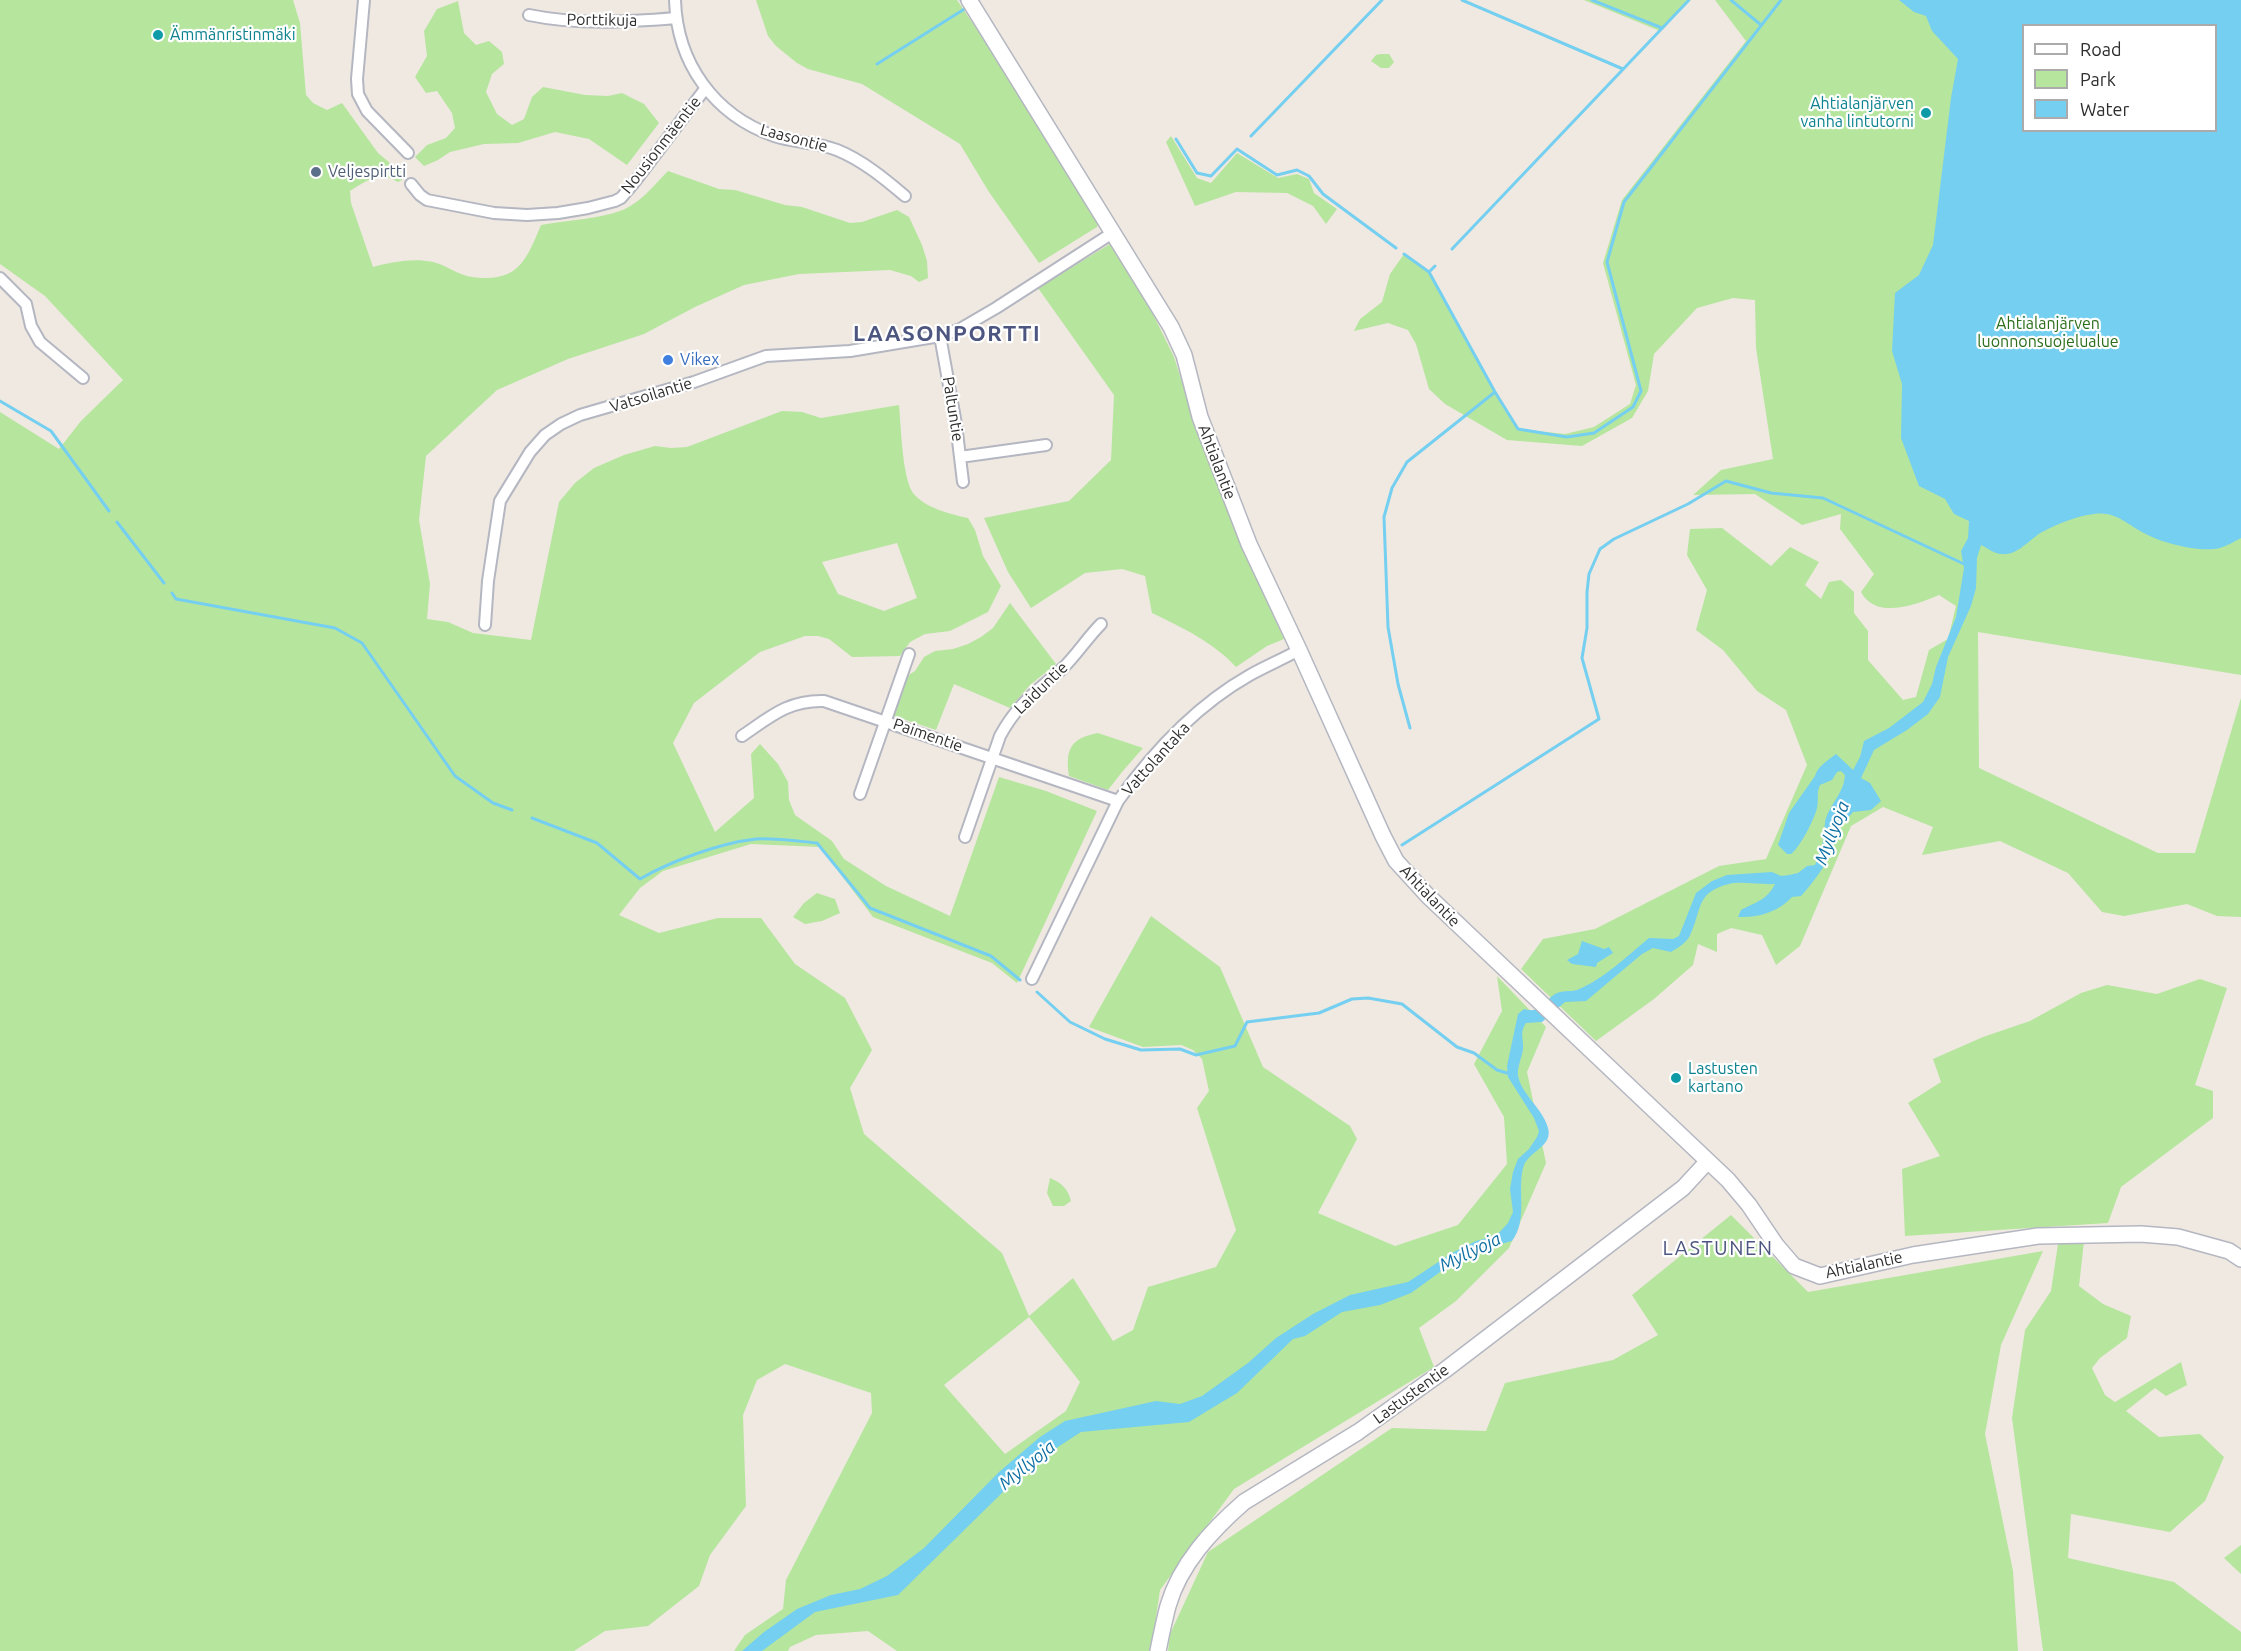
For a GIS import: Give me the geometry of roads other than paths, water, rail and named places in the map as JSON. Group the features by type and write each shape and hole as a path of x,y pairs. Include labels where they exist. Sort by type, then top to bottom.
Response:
{"street":[{"path":"364,0 357,79 358,94 367,111 408,153"},
{"name":"Laasontie","path":"675,0 676,18 684,50 705,89 720,105 746,124 776,136 830,147 841,152 888,180 905,196"},
{"name":"Ahtialantie","path":"969,0 1172,327 1184,355 1200,417 1249,544 1396,861 1461,928 1739,1192 1776,1245 1794,1266 1820,1276 1913,1255 2038,1236 2141,1234 2178,1237 2229,1251 2241,1259"},
{"name":"Porttikuja","path":"529,15 600,22 676,18"},
{"name":"Nousionmäentie","path":"411,184 427,200 494,213 527,215 558,213 615,201 628,190 705,89"},
{"name":"Vatsoilantie","path":"485,625 488,581 500,501 526,457 546,435 561,424 580,416 694,382 759,358 856,351 940,336 960,329 988,313 1114,232"},
{"path":"0,278 26,304 30,326 40,342 83,378"},
{"name":"Paltuntie","path":"940,336 963,482"},
{"path":"960,457 1046,445"},
{"name":"Laiduntie","path":"965,837 992,758 1008,720 1035,690 1068,663 1101,624"},
{"name":"Vattolantaka","path":"1032,979 1118,801 1151,760 1188,722 1216,698 1249,676 1299,650"},
{"path":"860,794 909,654"},
{"name":"Paimentie","path":"742,736 779,711 806,700 824,700 1118,801"},
{"name":"Lastustentie","path":"1158,1651 1169,1603 1190,1559 1227,1517 1251,1498 1358,1432 1445,1370 1683,1188 1707,1162"}],"water":[{"name":"Ahtialanjärven luonnonsuojelualue","path":"1899,0 2241,0 2241,538 2220,548 2192,548 2160,540 2115,516 2094,514 2061,523 2042,532 2018,550 2008,554 1996,553 1981,545 1977,558 1976,588 1971,606 1948,657 1940,697 1928,714 1874,750 1861,778 1870,783 1881,801 1871,810 1853,812 1836,832 1836,840 1829,857 1801,896 1792,897 1781,907 1767,913 1738,917 1741,910 1765,897 1775,884 1734,883 1718,887 1705,897 1690,936 1680,946 1671,952 1653,948 1642,954 1586,1001 1565,1002 1542,1022 1526,1023 1522,1033 1523,1049 1518,1076 1520,1083 1542,1115 1549,1134 1544,1144 1524,1165 1520,1223 1512,1241 1475,1251 1454,1262 1411,1293 1380,1305 1342,1312 1305,1336 1293,1339 1237,1393 1189,1422 1081,1432 1041,1458 898,1595 815,1612 762,1651 742,1651 797,1609 831,1595 860,1589 887,1576 924,1548 999,1472 1040,1437 1065,1421 1156,1401 1180,1404 1202,1396 1248,1363 1276,1338 1313,1314 1350,1295 1408,1282 1452,1253 1476,1241 1497,1235 1508,1223 1513,1212 1510,1189 1518,1159 1529,1149 1539,1131 1534,1118 1508,1077 1507,1066 1518,1014 1524,1009 1538,1009 1558,993 1577,990 1597,980 1649,938 1673,939 1679,936 1696,893 1712,881 1727,875 1772,872 1781,876 1789,875 1798,873 1807,866 1815,865 1823,841 1828,812 1840,792 1845,775 1841,771 1837,772 1832,780 1820,785 1817,808 1810,826 1795,851 1787,854 1778,845 1789,813 1818,769 1826,761 1836,754 1853,770 1860,757 1864,741 1889,728 1923,702 1932,684 1936,667 1956,617 1964,568 1961,551 1968,538 1969,521 1954,514 1945,499 1919,486 1901,438 1902,384 1892,351 1895,293 1919,275 1933,245 1958,59 1932,31 1926,16 1914,12"},
{"path":"1582,941 1604,949 1609,947 1613,953 1597,963 1596,967 1572,964 1567,960 1578,954"}],"waterway":[{"path":"877,64 966,8 961,0"},
{"path":"1251,136 1382,0"},
{"path":"1462,0 1623,69"},
{"path":"1592,0 1662,28"},
{"path":"1452,249 1689,0"},
{"path":"1731,0 1761,25"},
{"path":"1404,254 1429,272 1518,429 1567,437 1594,433 1633,407 1641,391 1607,262 1624,202 1781,0"},
{"path":"1176,139 1197,173 1211,176 1237,149 1277,175 1297,170 1309,176 1323,194 1396,248"},
{"path":"1429,272 1435,266"},
{"path":"1410,728 1398,684 1388,627 1384,517 1392,488 1407,462 1495,392"},
{"path":"0,401 51,431 109,511"},
{"path":"1402,845 1599,719 1582,658 1587,628 1589,574 1600,549 1614,539 1688,504 1726,481 1771,493 1823,498 1964,564"},
{"path":"117,522 164,583"},
{"path":"172,593 176,599 335,628 362,643 455,776 493,803 512,810"},
{"path":"532,818 597,843 640,879 666,866 727,844 756,839 817,843 870,908 991,956 1020,980"},
{"path":"1037,992 1070,1022 1105,1039 1141,1050 1180,1049 1196,1055 1235,1046 1247,1022 1319,1013 1352,999 1368,998 1402,1004 1457,1047 1474,1053 1497,1070 1510,1074"}],"place":[{"name":"Ämmänristinmäki","path":"158,35"},
{"name":"Ahtialanjärven vanha lintutorni","path":"1926,113"},
{"name":"Veljespirtti","path":"316,172"},
{"name":"Vikex","path":"668,360"},
{"name":"Lastusten kartano","path":"1676,1078"}],"district":[{"name":"LAASONPORTTI","path":"947,334"},
{"name":"LASTUNEN","path":"1718,1248"}],"water label":[{"name":"Myllyoja","path":"1832,833"},
{"name":"Myllyoja","path":"1470,1252"},
{"name":"Myllyoja","path":"1027,1465"}]}
